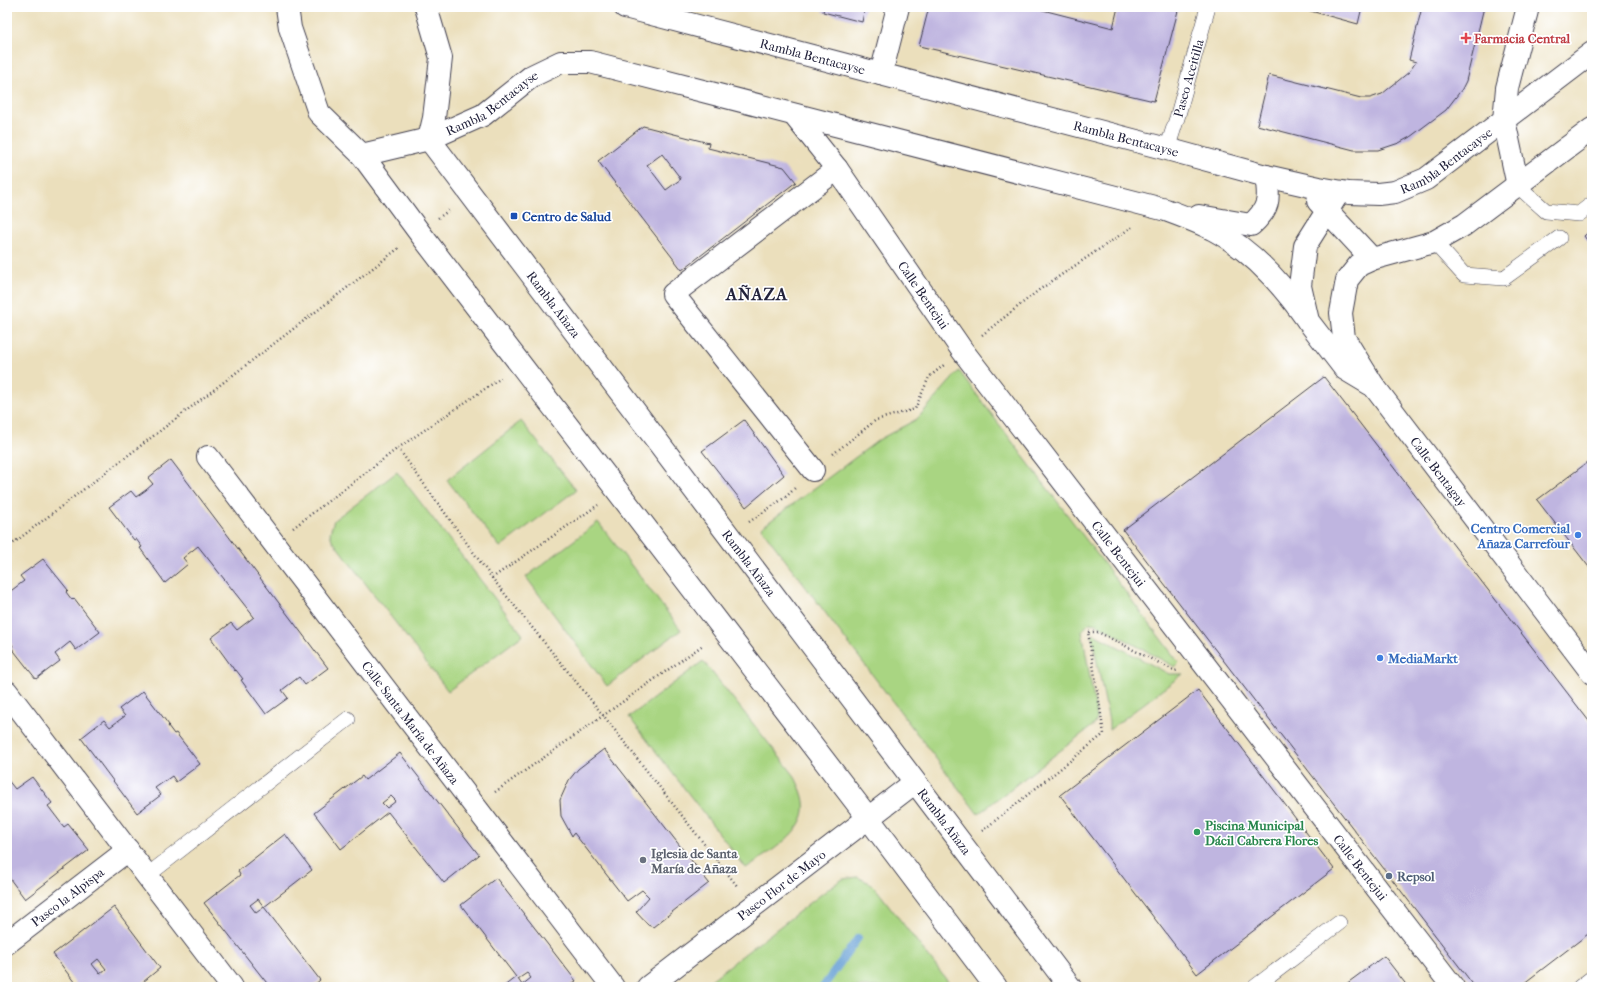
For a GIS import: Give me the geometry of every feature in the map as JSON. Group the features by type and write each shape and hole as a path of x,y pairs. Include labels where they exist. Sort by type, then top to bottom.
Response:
{"street":[{"path":"287,7 290,28 319,113 362,154 419,232 996,987"},
{"path":"426,7 441,58 434,118 429,139"},
{"name":"Rambla Bentacayse","path":"625,7 1266,176 1339,192 1378,194 1395,192 1426,179 1592,53"},
{"path":"881,74 898,7"},
{"path":"1518,186 1504,120 1507,88 1528,7"},
{"name":"Rambla Bentacayse","path":"362,154 429,139 483,115 532,76 561,62 590,62 1159,208 1215,231 1253,257 1287,291 1345,369 1373,385"},
{"name":"Calle Bentejui","path":"794,115 837,169 962,350 1453,987"},
{"path":"1373,385 1344,338 1341,313 1347,280 1359,265 1372,259 1434,242 1464,225 1592,129"},
{"name":"Rambla Añaza","path":"429,139 1070,987"},
{"path":"813,470 673,294 837,169"},
{"path":"1159,208 1251,225 1264,214 1269,192 1266,176"},
{"path":"1298,183 1328,211 1372,259"},
{"path":"1308,321 1300,286 1305,246 1339,192"},
{"name":"Calle Bentagay","path":"1373,385 1592,674"},
{"name":"Calle Santa María de Añaza","path":"208,457 614,987"},
{"path":"7,692 232,987"},
{"name":"Paseo Flor de Mayo","path":"648,987 869,819 914,782"},
{"name":"Paseo la Alpispa","path":"7,943 128,850"}],"lane":[{"name":"Paseo Aceitilla","path":"1167,149 1208,7"},
{"path":"1518,186 1546,211 1579,214 1592,204"},
{"path":"1434,242 1464,275 1504,278 1560,238"},
{"path":"148,875 348,719"},
{"path":"1255,987 1339,923"},
{"path":"1580,987 1592,978"}],"path":[{"path":"7,548 419,232 470,195"},
{"path":"728,536 787,496 813,470 876,420 915,409 929,377 1039,290 1159,208"},
{"path":"273,543 398,448 521,364"},
{"path":"398,448 492,578 603,715 753,907"},
{"path":"492,578 618,491"},
{"path":"475,806 724,630"},
{"path":"963,846 1104,734 1088,632 1098,632 1175,671 1199,658"}],"green space":[{"path":"959,371 1179,663 1175,667 1097,624 1089,623 1082,631 1097,718 1095,724 978,814 761,528 880,439 917,419"},
{"path":"521,421 576,490 500,547 447,480"},
{"path":"397,472 523,635 448,691 332,540 330,533 334,520"},
{"path":"598,522 681,630 607,686 526,577"},
{"path":"1094,634 1169,674 1183,674 1109,730 1109,721 1092,637"},
{"path":"703,661 794,775 803,797 804,811 796,828 781,844 746,868 629,717"},
{"path":"857,877 870,883 877,890 952,987 702,987 832,886 843,879"}],"building":[{"path":"824,7 865,7 862,22 823,12"},
{"path":"929,7 1031,7 1113,28 1118,7 1179,7 1154,101 919,46"},
{"path":"1296,7 1362,7 1358,24"},
{"path":"1422,7 1484,7 1466,81 1462,89 1446,110 1410,137 1399,143 1378,150 1354,150 1257,125 1269,75 1361,98 1370,98 1382,94 1409,72 1416,62 1409,60"},
{"path":"643,126 709,143 708,148 784,167 796,182 682,270 598,161","holes":["662,154 681,179 666,190 647,165"]},
{"path":"1592,229 1592,247 1584,236"},
{"name":"MediaMarkt","path":"1324,377 1592,725 1592,931 1519,987 1475,987 1123,530"},
{"path":"744,420 784,475 746,507 702,451"},
{"name":"Centro Comercial Añaza Carrefour","path":"1592,459 1592,571 1537,500"},
{"path":"171,460 328,668 305,685 299,677 282,690 288,698 266,714 241,680 243,679 236,670 235,671 211,638 231,623 237,630 254,617 198,546 183,558 188,564 165,583 140,548 142,547 136,539 134,540 109,507 131,491 136,497 146,490 153,484 148,478"},
{"path":"43,559 68,590 66,592 72,600 74,598 100,632 76,650 70,642 55,654 60,661 36,679 11,647 13,646 7,638 7,592 8,593 24,581 20,576"},
{"name":"Piscina Municipal Dácil Cabrera Flores","path":"1198,690 1334,869 1197,974 1060,795"},
{"path":"143,691 169,725 168,726 174,734 176,733 200,764 176,782 172,776 155,788 161,795 137,813 81,738 104,720 110,727 125,716 119,709"},
{"name":"Iglesia de Santa María de Añaza","path":"604,749 709,883 653,927 648,925 636,912 649,897 642,890 627,901 574,833 572,836 561,816 560,800 569,780 578,769"},
{"path":"400,753 479,855 444,883 388,812 341,849 314,813 362,776 365,780","holes":["391,796 396,801 387,808 382,803"]},
{"path":"32,777 52,803 48,806 64,827 68,824 89,850 25,899 7,875 7,779 15,789"},
{"path":"285,834 312,870 264,907 320,980 312,987 270,987 204,903 240,875 238,871","holes":["258,899 264,907 256,913 250,905"]},
{"path":"496,878 576,981 567,987 503,987 516,977 461,905","holes":["527,973 531,978 522,985 518,979"]},
{"path":"114,907 160,968 137,987 78,987 53,954","holes":["98,959 106,969 100,974 92,964"]},
{"path":"1384,956 1408,987 1342,987"}],"waterway":[{"path":"823,987 858,938"}],"place":[{"name":"Farmacia Central","path":"1466,38"},
{"name":"Centro de Salud","path":"514,216"},
{"name":"Centro Comercial Añaza Carrefour","path":"1578,535"},
{"name":"MediaMarkt","path":"1380,658"},
{"name":"Piscina Municipal Dácil Cabrera Flores","path":"1197,832"},
{"name":"Iglesia de Santa María de Añaza","path":"643,860"},
{"name":"Repsol","path":"1389,876"}],"district":[{"name":"AÑAZA","path":"757,294"}]}
